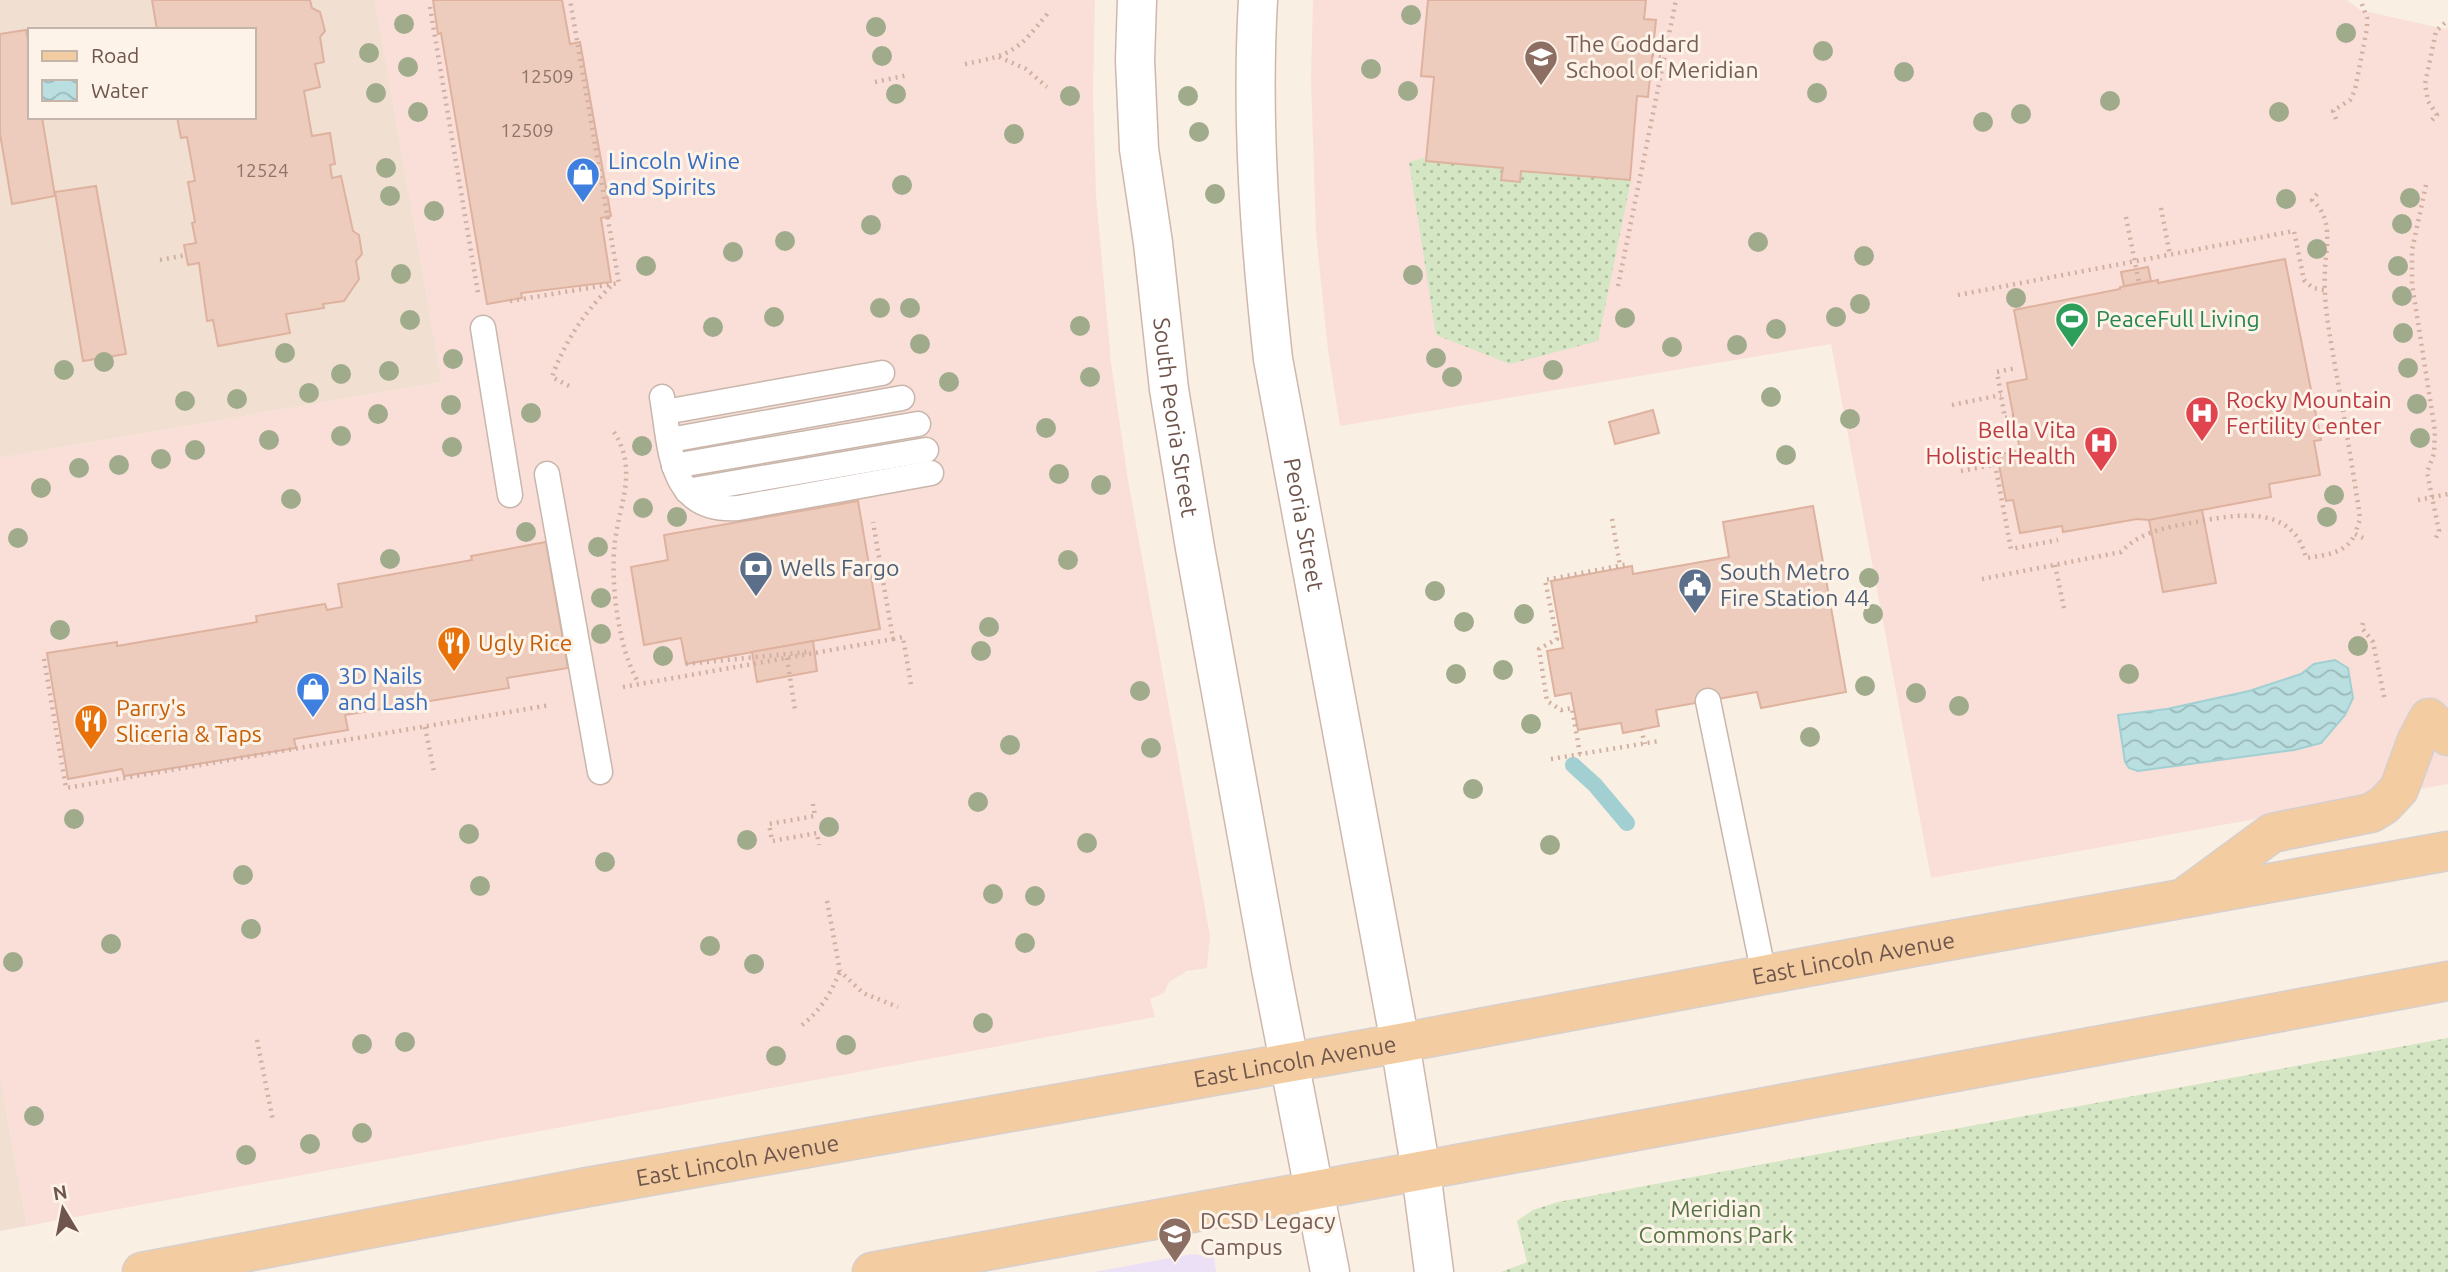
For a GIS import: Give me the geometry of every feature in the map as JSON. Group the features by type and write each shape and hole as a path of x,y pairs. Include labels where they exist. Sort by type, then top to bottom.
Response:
{"main road":[{"name":"South Peoria Street","path":"1137,0 1135,60 1138,136 1169,389 1195,548 1289,1062"},
{"name":"Peoria Street","path":"1258,0 1258,162 1262,247 1273,359 1400,1043"},
{"path":"2181,900 2272,833 2359,816 2377,809 2399,789 2417,740 2429,718 2448,736"},
{"name":"East Lincoln Avenue","path":"142,1272 587,1187 1400,1043 2448,851"},
{"path":"872,1272 2448,981"},
{"path":"1400,1043 1434,1272"},
{"path":"1289,1062 1330,1272"}],"lane":[{"path":"482,317 510,495"},
{"path":"882,373 663,405 674,466 680,481 696,500 730,508 928,461"},
{"path":"670,440 902,398"},
{"path":"674,466 918,424"},
{"path":"547,474 600,772"},
{"path":"1708,701 1764,975"}],"path":[{"path":"507,302 619,284 570,0"},
{"path":"1618,286 1676,0"},
{"path":"2336,119 2333,111 2350,100 2356,82 2367,28 2362,4"},
{"path":"430,7 482,317"},
{"path":"965,64 999,58 1018,47 1048,12"},
{"path":"2432,120 2437,115 2428,102 2425,84 2437,32 2447,21"},
{"path":"1652,55 1664,58"},
{"path":"999,58 1026,69 1047,87"},
{"path":"875,82 908,75"},
{"path":"2426,185 2412,250 2412,284 2435,431 2434,454 2427,472 2439,530 2435,540"},
{"path":"1982,579 2121,552 2136,538 2148,533 2226,517 2249,515 2278,522 2295,533 2304,548 2306,558 2340,550 2352,542 2360,519 2326,311 2324,290 2328,228 2325,216 2312,201 2316,194"},
{"path":"2161,208 2170,255"},
{"path":"2126,217 2139,283"},
{"path":"1958,295 2294,231 2304,281 2313,288 2324,290"},
{"path":"160,260 186,255"},
{"path":"569,386 552,377 555,367 585,314 612,285"},
{"path":"2014,416 2005,418 1997,372 2016,368"},
{"path":"1952,405 2001,395"},
{"path":"614,432 626,454 627,467 613,566 625,653 639,683"},
{"path":"1961,471 1997,464 2011,548 2058,540"},
{"path":"2418,500 2448,494"},
{"path":"872,516 893,639"},
{"path":"1612,519 1620,566"},
{"path":"2355,534 2363,538"},
{"path":"1580,754 1572,708 1561,710 1548,701 1539,649 1557,639 1545,580 1629,564"},
{"path":"2055,564 2064,608"},
{"path":"2364,623 2362,628 2373,642 2386,702"},
{"path":"616,691 639,683 903,637 911,685"},
{"path":"686,664 844,648"},
{"path":"787,658 795,710"},
{"path":"44,659 66,788 560,704"},
{"path":"425,727 434,772"},
{"path":"1642,729 1645,744"},
{"path":"1551,759 1659,741"},
{"path":"813,804 815,816 769,824 772,841 817,833 819,845"},
{"path":"827,901 840,971 863,993 898,1007"},
{"path":"802,1025 818,1012 840,971"},
{"path":"257,1040 274,1121"}],"shaded area":[{"path":"0,0 375,0 442,382 0,458"},
{"path":"375,0 1095,0 1093,91 1096,195 1111,363 1128,480 1210,936 1207,968 1187,971 1169,982 1164,993 1150,999 1155,1017 27,1226 0,1076 0,458 442,382"},
{"path":"1313,0 2347,0 2360,10 2445,29 2448,27 2448,784 1931,878 1831,344 1340,426 1328,350 1316,234 1311,79"},
{"path":"0,1076 27,1226 0,1231"},
{"name":"DCSD Legacy Campus","path":"1192,1254 1214,1257 1216,1272 1094,1272"}],"green space":[{"path":"1427,157 1427,161 1503,168 1502,180 1520,182 1521,171 1631,180 1598,341 1510,364 1436,335 1409,162"},
{"name":"Meridian Commons Park","path":"2448,1038 2448,1272 1501,1272 1527,1262 1517,1221 1533,1210 1558,1202"}],"water":[{"path":"2335,660 2348,668 2353,698 2345,715 2321,743 2294,750 2138,771 2129,768 2125,762 2118,715 2167,709 2249,691 2301,674 2314,664"}],"building":[{"path":"152,0 310,0 312,8 320,12 325,31 320,37 324,62 315,64 320,87 304,91 312,136 330,133 335,164 330,165 332,178 341,176 353,231 359,235 362,254 356,261 359,279 344,301 323,304 324,308 286,314 290,333 218,346 213,320 207,321 199,263 188,265 184,245 196,243 188,182 195,181 187,137 181,138 177,119 256,119 256,28 157,28"},
{"path":"433,0 562,0 570,44 580,42 611,216 601,218 611,282 521,293 522,298 487,304 441,33 438,34"},
{"name":"The Goddard School of Meridian","path":"1428,0 1646,0 1644,19 1656,20 1648,97 1637,96 1630,180 1521,171 1520,182 1501,180 1503,168 1426,161 1434,77 1421,76"},
{"path":"26,30 28,119 42,119 55,196 12,204 0,134 0,34"},
{"path":"96,186 126,354 83,361 55,192"},
{"path":"2285,259 2321,440 2314,441 2320,475 2269,484 2271,497 2149,520 2137,519 2063,532 2062,526 2020,533 2013,500 2006,501 1997,455 2020,450 2007,383 2027,379 2014,310 2120,287 2158,280 2158,283"},
{"path":"2148,267 2151,281 2124,286 2121,272"},
{"path":"1653,410 1659,433 1615,444 1609,422"},
{"name":"Wells Fargo","path":"858,501 880,629 686,664 681,638 644,645 631,567 668,560 664,535"},
{"name":"South Metro Fire Station 44","path":"1813,506 1846,692 1761,708 1757,692 1656,710 1659,726 1623,733 1621,723 1578,730 1571,693 1555,696 1547,651 1563,648 1551,581 1632,566 1633,574 1729,557 1723,522"},
{"path":"2202,510 2216,583 2163,592 2149,520"},
{"path":"546,542 568,668 507,678 509,688 345,715 348,730 294,739 296,748 124,776 122,769 68,779 47,653 117,642 117,646 257,622 256,616 325,604 327,610 342,607 338,584 472,560 471,556"},
{"path":"813,641 817,671 757,682 752,652"}],"waterway":[{"path":"1573,765 1595,785 1627,823"}],"place":[{"name":"The Goddard School of Meridian","path":"1541,87"},
{"name":"Lincoln Wine and Spirits","path":"583,204"},
{"name":"PeaceFull Living","path":"2072,349"},
{"name":"Rocky Mountain Fertility Center","path":"2202,443"},
{"name":"Bella Vita Holistic Health","path":"2101,473"},
{"name":"Wells Fargo","path":"756,598"},
{"name":"South Metro Fire Station 44","path":"1695,615"},
{"name":"Ugly Rice","path":"454,673"},
{"name":"3D Nails and Lash","path":"313,719"},
{"name":"Parry's Sliceria & Taps","path":"91,751"},
{"name":"DCSD Legacy Campus","path":"1175,1264"}]}
